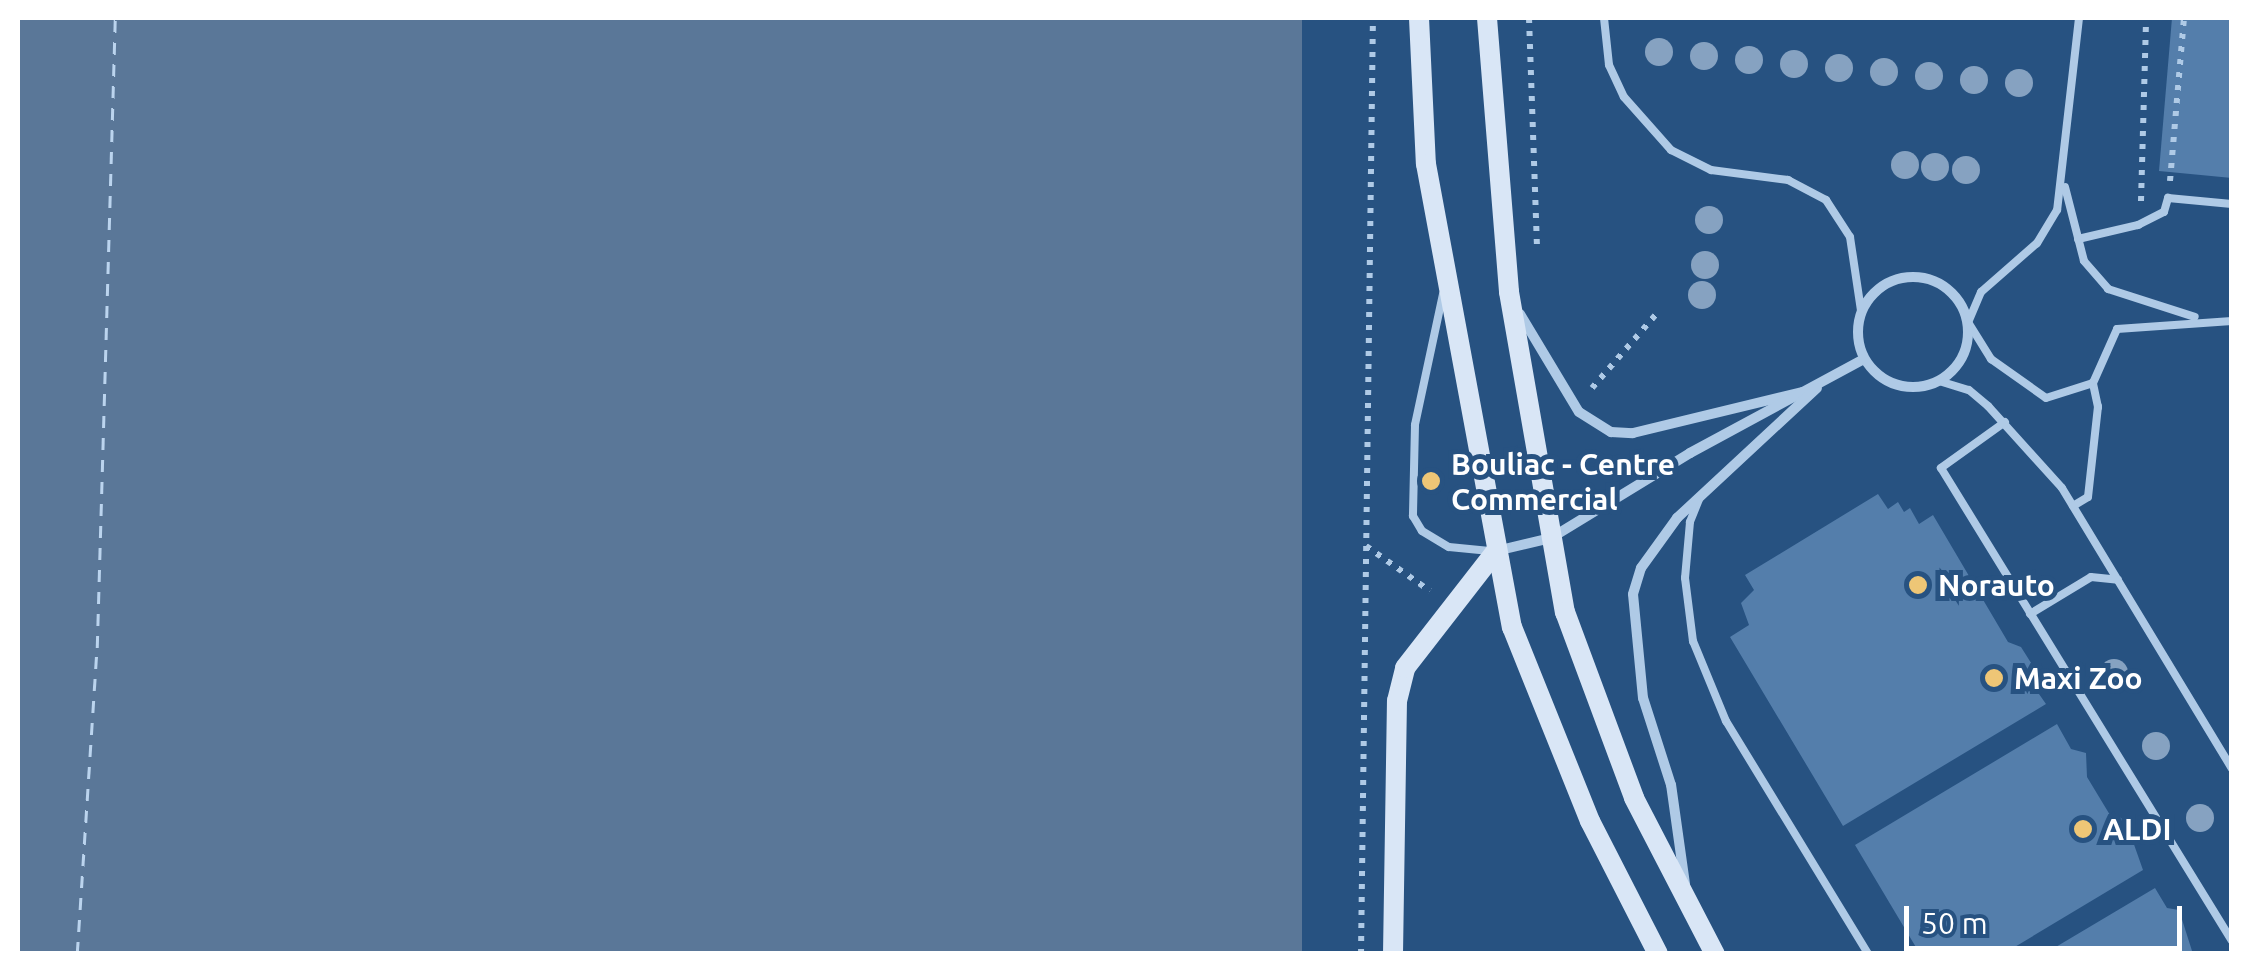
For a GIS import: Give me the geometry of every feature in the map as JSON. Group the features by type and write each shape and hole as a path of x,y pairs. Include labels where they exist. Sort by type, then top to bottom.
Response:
{"main road":[{"path":"1419,18 1426,164 1445,284 1512,628 1548,724 1658,954"},
{"path":"1487,18 1509,292 1565,612 1596,704 1688,905 1716,954"},
{"path":"1393,954 1397,701 1404,668 1496,552"}],"street":[{"path":"1918,277 1951,291 1968,322 1966,350 1939,381 1905,387 1875,372 1864,359 1861,312 1884,285 1918,277"},
{"path":"1509,292 1579,412 1611,432 1634,433 1817,388"},
{"path":"1496,552 1551,538 1690,453 1817,388 1864,359"},
{"path":"1688,905 1671,785 1643,698 1633,594 1654,547 1702,494 1817,388"}],"lane":[{"path":"1604,18 1609,65 1624,98 1671,150 1712,170 1788,180 1826,200 1850,237 1861,312"},
{"path":"2079,18 2064,184 2050,226 1981,292 1968,322 1992,359 2046,398 2093,383"},
{"path":"2064,184 2084,261 2108,289 2200,318 2232,321"},
{"path":"2078,238 2138,225 2164,212 2168,198 2232,204"},
{"path":"1445,284 1416,426 1413,516 1422,531 1449,547 1496,552"},
{"path":"2073,506 2088,496 2098,407 2093,383 2118,328 2200,318"},
{"path":"1939,381 1969,390 2005,422 2073,506 2232,769"},
{"path":"2005,422 1940,468 2232,941"},
{"path":"1702,494 1690,522 1684,578 1693,641 1726,722 1868,954"},
{"path":"2030,614 2090,578 2118,580"}],"path":[{"path":"1361,954 1373,18"},
{"path":"1530,18 1539,272"},
{"path":"2138,225 2146,18"},
{"path":"2168,198 2184,18"},
{"path":"1578,380 1586,391 1601,383 1658,312"},
{"path":"1366,546 1450,608"}],"water":[{"path":"18,18 1302,18 1302,953 18,953"}],"building":[{"path":"2172,18 2232,18 2232,178 2159,171"},
{"path":"1878,494 1888,509 1898,502 1904,512 1910,508 1919,524 1933,515 2008,642 2021,647 2033,666 2030,681 2046,704 1843,826 1730,637 1749,625 1741,603 1754,590 1745,575"},
{"path":"2057,724 2071,749 2086,753 2087,777 2110,815 2125,819 2143,870 2003,954 1920,954 1855,845"},
{"path":"2155,888 2167,908 2179,910 2193,954 2044,954"}],"ferry route":[{"path":"77,954 97,648 115,18"}],"place":[{"name":"Bouliac - Centre Commercial","path":"1431,481"},
{"name":"Norauto","path":"1918,585"},
{"name":"Maxi Zoo","path":"1994,678"},
{"name":"ALDI","path":"2083,829"}]}
